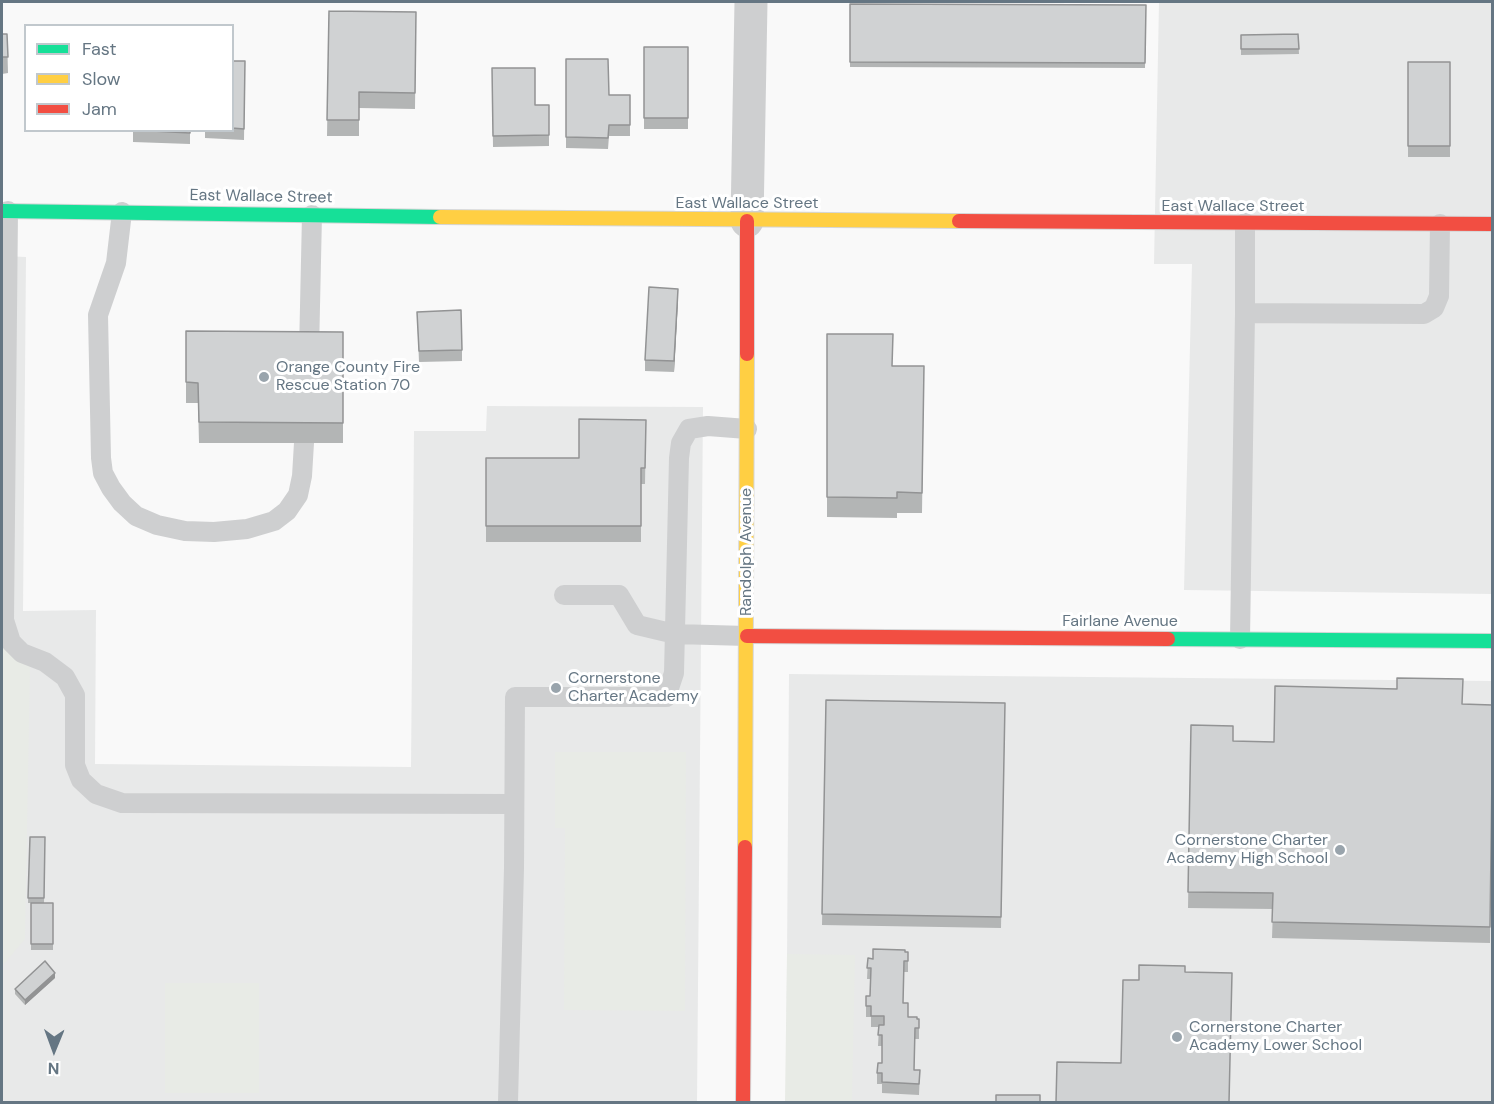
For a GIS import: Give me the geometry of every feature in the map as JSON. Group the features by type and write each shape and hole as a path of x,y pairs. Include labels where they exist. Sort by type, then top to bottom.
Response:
{"street":[{"name":"Randolph Avenue","path":"743,1102 747,636 747,220 751,2"},
{"name":"East Wallace Street","path":"5,211 747,220 1492,224"},
{"name":"Fairlane Avenue","path":"747,636 1492,641"}],"lane":[{"path":"5,211 4,620 11,642 22,653 45,662 66,677 75,694 75,765 81,780 96,794 122,803 514,804"},
{"path":"122,212 116,263 98,315 101,458 103,473 111,488 136,516 157,525 185,531 204,532 247,529 274,521 287,511 298,495 304,443"},
{"path":"309,352 312,214"},
{"path":"1240,639 1245,223"},
{"path":"1245,313 1424,314 1434,308 1439,296 1440,224"},
{"path":"508,1102 511,1036 515,697 666,697 674,673 681,443 689,429 708,426 747,429"},
{"path":"564,595 618,595 637,625 675,634 747,636"}],"shaded area":[{"path":"1159,2 1492,2 1492,594 1184,590 1192,264 1154,264"},
{"name":"Cornerstone Charter Academy","path":"2,256 26,257 23,611 96,610 95,764 411,767 414,431 486,431 487,406 703,407 697,1102 2,1102"},
{"path":"2,640 30,665 25,939 2,966"},
{"path":"789,674 1492,681 1492,1102 786,1102"},
{"path":"555,752 686,752 685,1011 564,1010 565,828 555,828"},
{"path":"787,954 855,955 852,1100 904,1102 785,1102"},
{"path":"165,983 259,983 259,1093 165,1093"}],"building":[{"path":"850,4 1146,5 1145,63 850,62"},
{"path":"329,11 416,12 415,93 359,92 359,120 327,120"},
{"path":"2,34 7,34 8,57 2,57"},
{"path":"1298,34 1299,49 1241,49 1241,35"},
{"path":"644,47 688,47 688,118 644,118"},
{"path":"566,59 608,59 609,95 630,95 630,125 609,125 608,138 566,137"},
{"path":"234,61 245,61 244,129 234,128"},
{"path":"1408,62 1450,62 1450,146 1408,146"},
{"path":"492,68 535,68 535,105 549,105 549,135 493,136"},
{"path":"649,287 678,289 674,361 645,360"},
{"path":"461,310 462,350 419,351 417,312"},
{"name":"Orange County Fire Rescue Station 70","path":"186,331 343,332 343,423 199,422 198,383 186,382"},
{"path":"827,334 893,334 892,366 924,366 922,493 897,492 897,498 827,497"},
{"path":"579,419 646,420 645,468 641,468 641,526 486,526 486,458 579,458"},
{"name":"Cornerstone Charter Academy High School","path":"1397,678 1463,679 1462,704 1492,705 1490,927 1272,922 1273,893 1188,892 1191,725 1233,726 1233,741 1274,742 1275,686 1397,689"},
{"path":"826,700 1005,703 1001,917 822,914"},
{"path":"30,837 45,837 44,898 28,898"},
{"path":"31,903 53,903 53,944 31,944"},
{"path":"873,949 908,952 908,961 904,961 903,1003 908,1003 908,1017 919,1019 919,1028 915,1028 914,1070 920,1070 919,1084 882,1082 882,1073 877,1073 878,1063 882,1063 882,1035 878,1035 879,1025 884,1025 884,1016 871,1016 871,1006 866,1006 866,996 870,996 871,968 867,968 868,958 873,959"},
{"path":"45,961 55,973 25,1000 15,989"},
{"name":"Cornerstone Charter Academy Lower School","path":"1139,965 1185,966 1185,972 1232,973 1229,1102 1056,1102 1057,1062 1121,1063 1123,980 1139,980"},
{"path":"996,1095 1040,1095 1040,1102 996,1102"}],"traffic: fast":[{"path":"2,211 440,217"},
{"path":"1168,639 1492,641"}],"traffic: slow":[{"path":"440,217 959,221"},
{"path":"745,847 747,354"}],"traffic: jam":[{"path":"747,221 747,354"},
{"path":"959,221 1492,224"},
{"path":"747,636 1168,639"},
{"path":"743,1102 745,847"}],"place":[{"name":"Orange County Fire Rescue Station 70","path":"264,377"},
{"name":"Cornerstone Charter Academy","path":"556,688"},
{"name":"Cornerstone Charter Academy High School","path":"1340,850"},
{"name":"Cornerstone Charter Academy Lower School","path":"1177,1037"}]}
